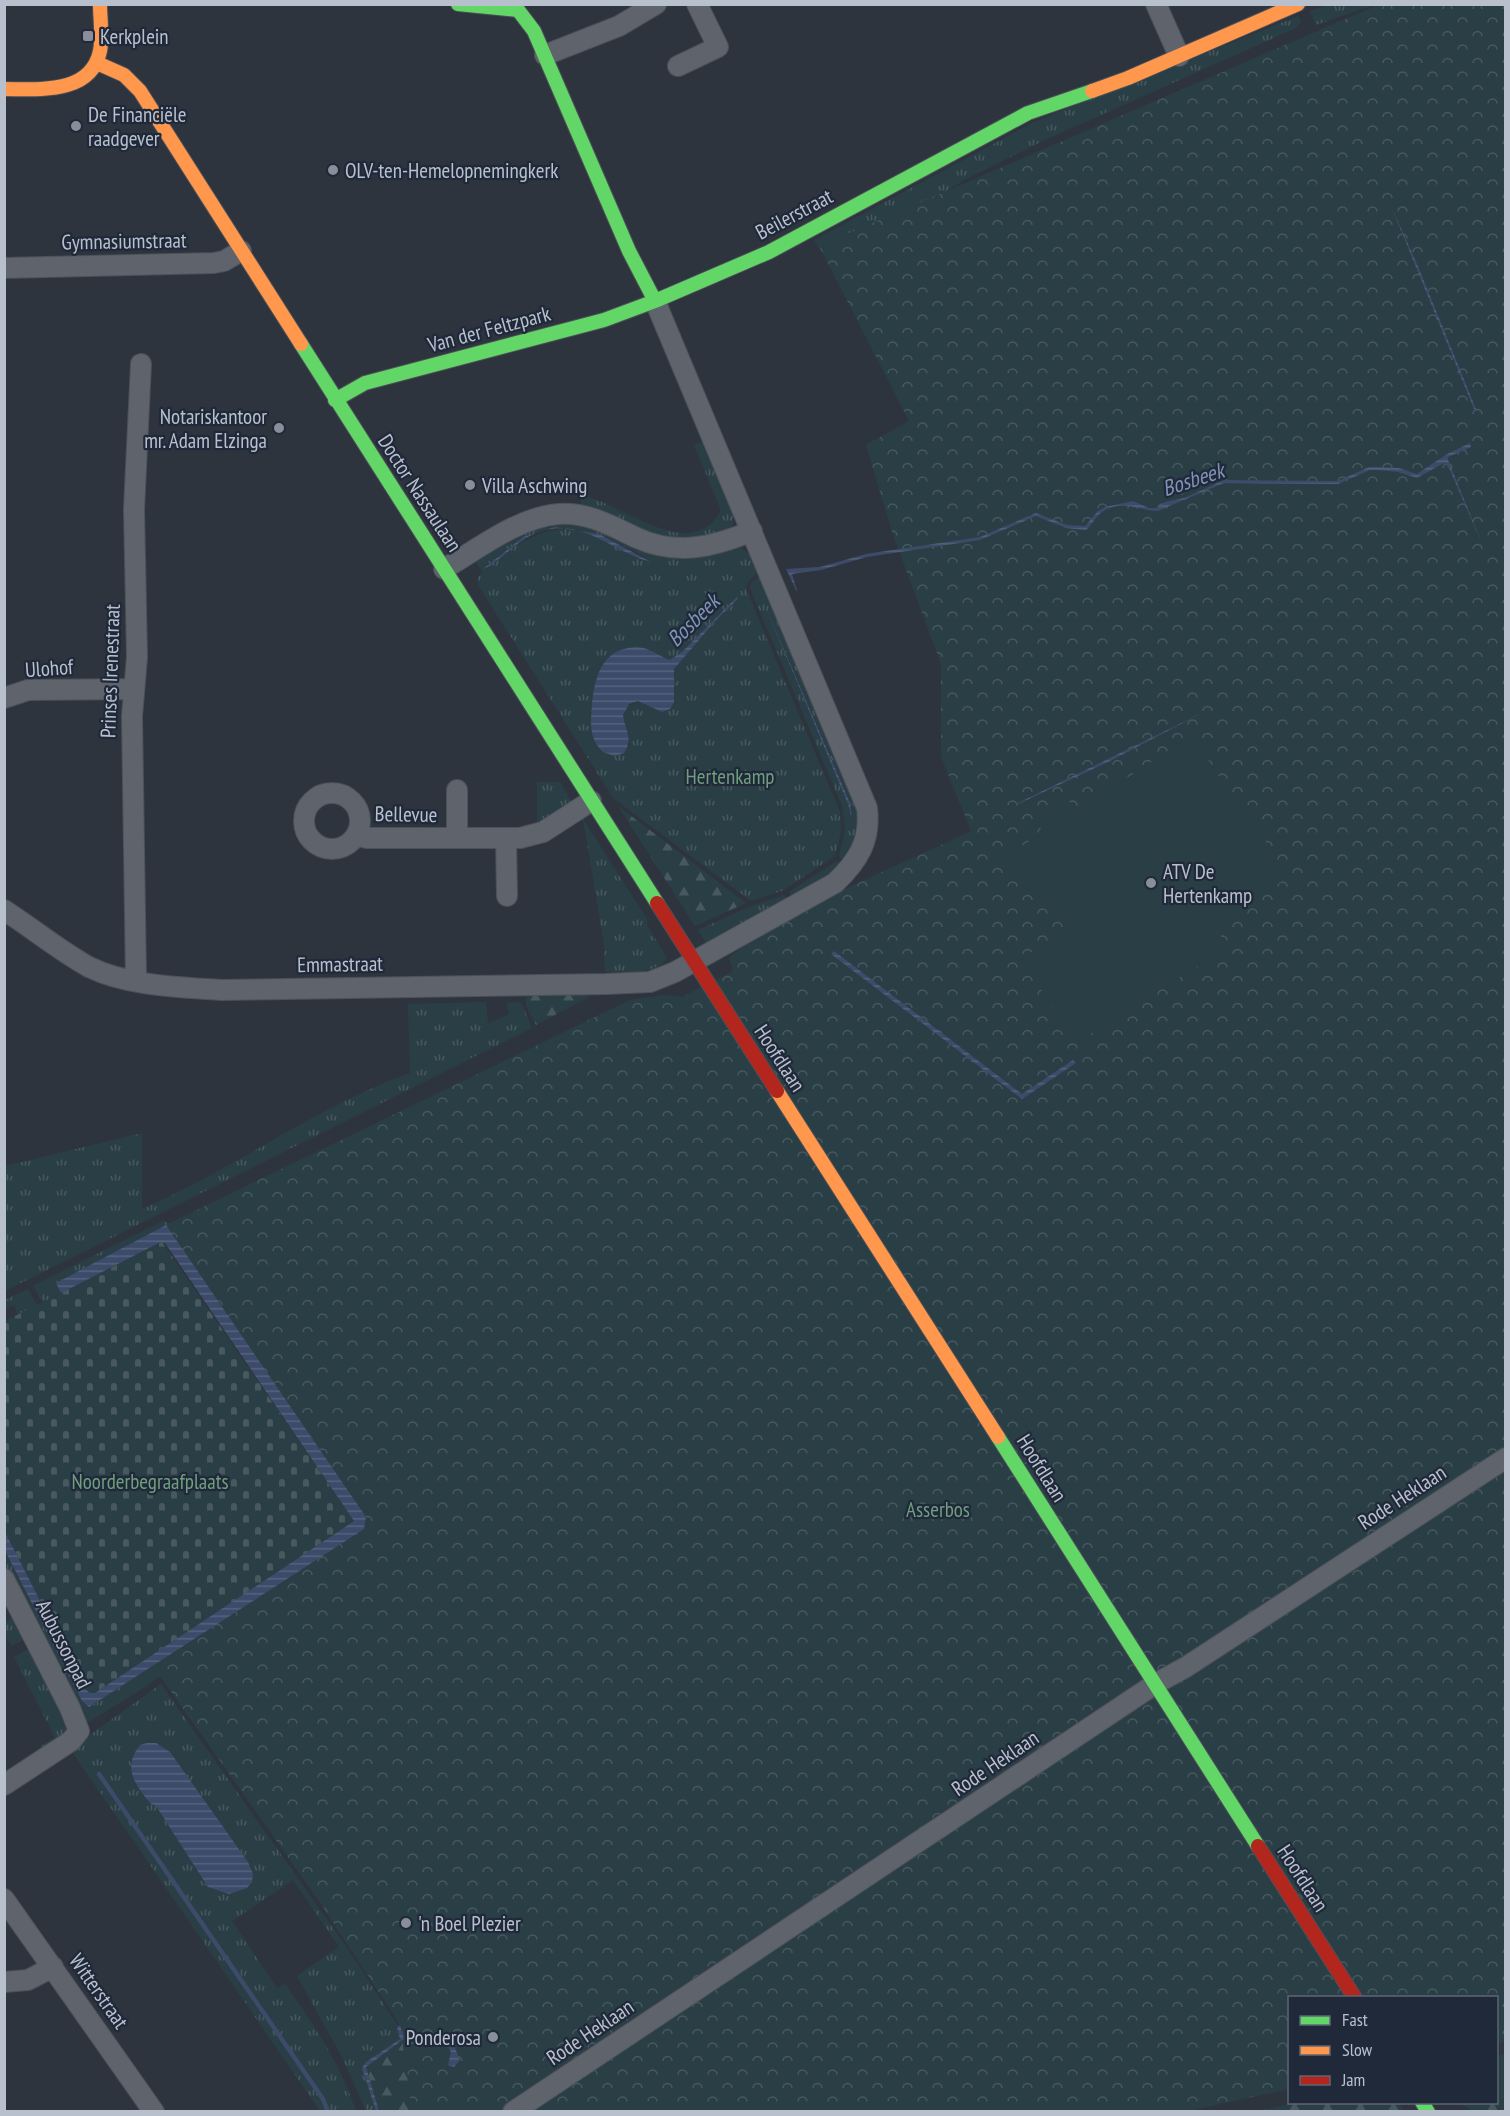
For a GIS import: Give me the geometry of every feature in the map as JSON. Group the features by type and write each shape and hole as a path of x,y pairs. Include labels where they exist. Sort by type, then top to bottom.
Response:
{"street":[{"path":"4,89 69,86 84,77 97,63 101,49 100,4"},
{"path":"458,4 519,7 534,32 629,251 655,301 862,794 869,825 864,848 835,883 692,962"},
{"path":"545,55 618,26 656,4"},
{"path":"678,66 718,47 696,4"},
{"path":"1156,4 1179,56"},
{"name":"Beilerstraat","path":"655,301 759,257 1028,113 1128,78 1298,4"},
{"name":"Doctor Nassaulaan","path":"97,63 124,75 136,86 692,962"},
{"name":"Gymnasiumstraat","path":"4,268 214,263 224,261 241,251"},
{"name":"Van der Feltzpark","path":"335,400 365,383 604,320 655,301"},
{"name":"Prinses Irenestraat","path":"136,980 132,716 137,657 134,509 141,364"},
{"path":"444,568 520,525 554,515 589,517 649,543 675,548 707,547 752,531"},
{"name":"Ulohof","path":"4,698 28,690 134,689"},
{"name":"Bellevue","path":"457,790 457,838"},
{"name":"Bellevue","path":"356,836 366,838 520,838 543,832 591,801"},
{"path":"506,838 507,896"},
{"name":"Emmastraat","path":"4,910 88,966 108,974 159,985 221,990 650,982 692,962"},
{"name":"Hoofdlaan","path":"692,962 1354,1996"},
{"name":"Rode Heklaan","path":"513,2112 1155,1684 1186,1667 1506,1458"},
{"name":"Aubussonpad","path":"4,1579 70,1708 79,1731 71,1741 4,1785"},
{"name":"Witterstraat","path":"4,1899 154,2112"},
{"path":"4,1982 28,1980 53,1967"}],"green space":[{"path":"1327,5 1374,5 1316,25 1310,11"},
{"name":"Asserbos","path":"1378,5 1505,5 1505,2041 1498,2043 1498,1996 1288,1996 1288,2089 1188,2111 412,2111 400,2025 321,1904 153,1666 371,1524 166,1225 630,1000 664,995 682,997 733,971 729,957 784,921 846,889 971,831 941,757 941,664 892,532 866,445 909,421 819,246"},
{"path":"1298,16 1301,22 1296,28 1045,140 966,179 829,263 814,240 1034,122"},
{"path":"702,442 733,515 732,526 725,534 699,539 646,536 644,530 586,506 581,510 581,495 674,532 692,533 708,526 721,510 694,445"},
{"name":"Hertenkamp","path":"562,519 730,549 741,548 750,555 757,573 748,582 746,589 840,812 841,832 835,856 782,891 751,901 613,798 478,585 478,577 482,572 473,557 506,538","holes":["555,527 567,529 552,530 524,541 483,568 523,537","586,532 599,534 651,560","737,598 738,600 717,619 674,669 674,701 652,707 638,701 626,707 623,715 630,744 624,753 614,653 637,647 670,660 683,651"]},
{"path":"759,577 764,578 857,796 861,831 845,864 839,856 845,830 842,806 750,588 751,583","holes":["761,596 850,803 852,820 848,804"]},
{"name":"ATV De Hertenkamp","path":"1192,735 1240,809 1244,807 1288,877 1214,926 1228,947 1076,1043 1021,959 1066,930 1040,890 1031,896 1006,857 1043,832 1032,815 1064,794 1076,812"},
{"path":"537,782 560,782 573,804 537,827"},
{"path":"618,806 746,903 695,926"},
{"path":"583,819 647,919 647,925 667,958 655,968 605,972 604,944"},
{"path":"837,861 842,867 838,871 793,897 789,892"},
{"path":"784,895 788,901 709,943 706,943 698,930 749,907"},
{"path":"526,992 588,992 589,997 536,1025 526,1006"},
{"path":"486,1002 488,1024 509,1014 507,1003 521,1002 532,1028 5,1291 5,1166 142,1133 142,1209 210,1176 341,1103 410,1073 408,1004"},
{"path":"163,1221 175,1226 382,1528 128,1698 90,1721 82,1722 5,1568 4,1551 82,1701 89,1707 364,1529 366,1517 166,1226 56,1283 61,1293 43,1302 33,1286"},
{"name":"Noorderbegraafplaats","path":"162,1242 354,1521 95,1693 90,1693 85,1689 5,1532 5,1321"},
{"path":"28,1289 37,1305 18,1315 14,1305 5,1309 5,1300"},
{"path":"12,1614 26,1638 12,1646 5,1636 4,1623 12,1618"},
{"path":"30,1648 73,1728 44,1753 40,1746 55,1738 14,1657"},
{"path":"161,1684 354,1958 398,2026 400,2039 366,2062 363,2068 376,2111 366,2111 342,2057 297,1976 339,1947 293,1880 232,1921 277,1988 285,1984 306,2014 343,2077 356,2111 320,2111 70,1749","holes":["140,1745 208,1887 156,1806 148,1801 132,1775 131,1764"]},
{"path":"413,2033 455,2111 379,2111 366,2067"},
{"path":"1505,2054 1505,2111 1472,2111 1462,2104 1498,2104 1498,2056"},
{"path":"1289,2104 1400,2104 1404,2111 1259,2111"}],"water":[{"path":"1391,206 1417,264 1476,409 1474,409"},
{"path":"1470,443 1471,447 1448,457 1448,460 1483,546 1449,468 1444,463 1417,478 1398,472 1370,470 1338,484 1224,483 1158,511 1131,506 1110,508 1102,512 1086,530 1066,528 1036,516 980,540 867,557 821,570 792,574 798,594 786,569 820,567 866,554 980,537 1036,513 1067,525 1085,526 1098,511 1105,507 1133,501 1149,508 1157,508 1165,502 1184,498 1224,480 1338,481 1369,467 1399,468 1417,474 1447,454"},
{"path":"555,527 565,529 549,529 532,535 483,569 523,537"},
{"path":"568,529 599,534 651,562 594,536"},
{"path":"761,596 850,803 852,820 848,804"},
{"path":"737,597 738,599 717,619 674,669 674,702 670,709 662,712 638,701 629,704 623,715 629,739 627,748 624,753 614,756 603,752 595,741 591,717 595,684 602,666 608,659 624,649 639,647 670,660 683,651"},
{"path":"1206,711 1108,762 1016,805 1016,804"},
{"path":"834,951 1022,1094 1073,1060 1076,1063 1022,1099 831,954"},
{"path":"166,1225 366,1517 364,1529 89,1707 82,1701 5,1551 5,1532 85,1689 90,1693 95,1693 354,1521 165,1243 159,1243 61,1293 56,1283"},
{"path":"156,1743 170,1752 248,1862 253,1874 252,1882 247,1888 229,1894 208,1887 156,1806 150,1803 142,1793 132,1775 131,1764 140,1745"},
{"path":"400,2025 404,2039 366,2067 379,2111 376,2111 362,2068 366,2062 400,2039 397,2027"},
{"path":"453,2037 456,2040 455,2048 460,2060 454,2067 448,2065 451,2052 446,2042 447,2038"}],"waterway":[{"path":"99,1774 323,2099 328,2112"}],"traffic: fast":[{"path":"458,4 518,10 534,31 629,251 655,301"},
{"path":"335,400 365,383 604,320 655,301 769,252 1028,113 1092,91"},
{"path":"301,344 657,903"},
{"path":"998,1437 1258,1846"},
{"path":"1423,2104 1428,2112"}],"traffic: slow":[{"path":"4,89 47,89 75,82 86,76 95,65 100,51 100,4"},
{"path":"1092,91 1128,78 1298,4"},
{"path":"97,63 124,75 140,91 301,344"},
{"path":"777,1091 998,1437"}],"traffic: jam":[{"path":"657,903 777,1091"},
{"path":"1258,1846 1354,1996"}],"place":[{"name":"Kerkplein","path":"88,36"},
{"name":"De Financiële raadgever","path":"76,126"},
{"name":"OLV-ten-Hemelopnemingkerk","path":"333,170"},
{"name":"Notariskantoor mr. Adam Elzinga","path":"279,428"},
{"name":"Villa Aschwing","path":"470,485"},
{"name":"ATV De Hertenkamp","path":"1151,883"},
{"name":"'n Boel Plezier","path":"406,1923"},
{"name":"Ponderosa","path":"493,2037"}],"water label":[{"name":"Bosbeek","path":"1193,479"},
{"name":"Bosbeek","path":"693,620"}]}
